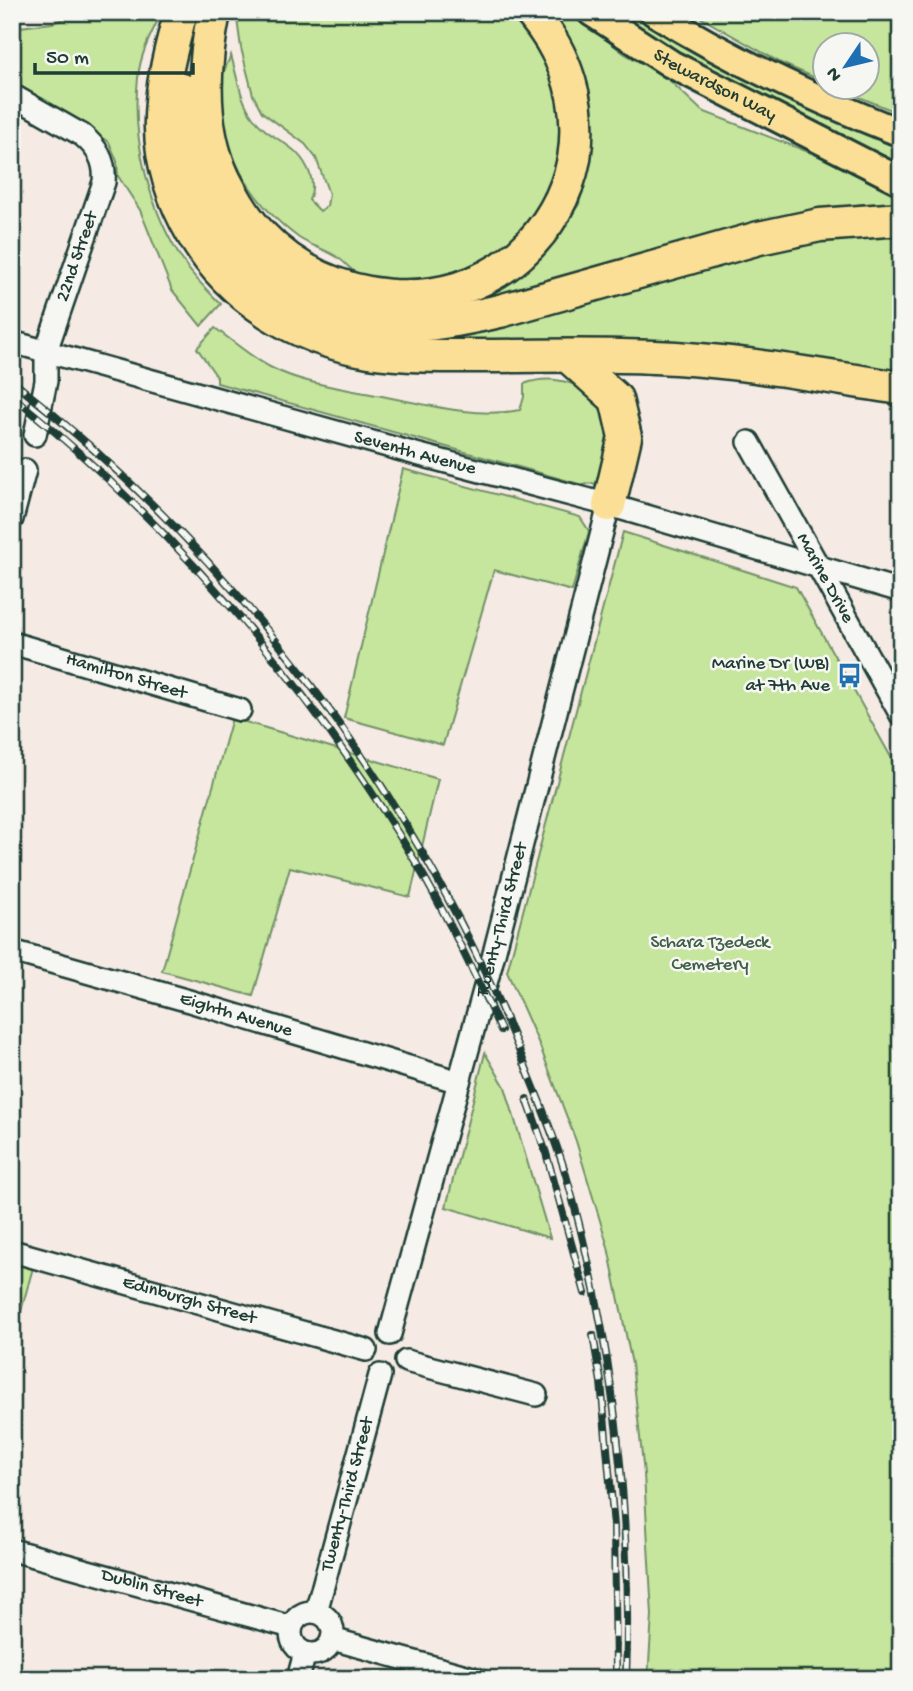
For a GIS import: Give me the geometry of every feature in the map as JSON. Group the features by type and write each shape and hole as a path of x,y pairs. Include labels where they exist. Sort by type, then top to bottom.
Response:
{"highway":[{"path":"181,12 165,74 159,127 162,158 170,189 195,238 220,274 244,297 276,318 314,335 368,350 419,356 657,357 804,373 901,388"},
{"path":"198,12 184,70 181,99 181,126 192,177 210,214 240,257 265,278 322,311 388,325 463,319 500,312 759,238 820,225 901,219"},
{"path":"214,12 206,78 209,126 223,177 240,208 261,236 287,258 315,276 344,287 404,298 436,295 463,288 487,277 531,244 562,198 578,138 575,104 567,70 542,25 530,12"},
{"path":"568,356 616,399 625,438 610,505"}],"main road":[{"name":"Stewardson Way","path":"591,12 671,64 901,181"},
{"name":"Stewardson Way","path":"654,12 756,70 893,130"}],"street":[{"name":"22nd Street","path":"12,95 82,135 91,142 103,162 104,182 46,351 46,381 35,435"},
{"name":"Seventh Avenue","path":"12,342 610,505 901,591"},
{"name":"Marine Drive","path":"749,442 901,715"},
{"path":"12,519 25,470"},
{"name":"Twenty-Third Street","path":"390,1334 459,1083 610,505"},
{"name":"Hamilton Street","path":"12,643 240,710"},
{"name":"Eighth Avenue","path":"12,951 189,1001 459,1083"},
{"name":"Edinburgh Street","path":"12,1251 366,1350"},
{"path":"390,1334 402,1341 406,1347 406,1361 403,1367 393,1374 380,1375 370,1368 365,1356 366,1350 368,1344 378,1335 390,1334"},
{"path":"406,1361 536,1395"},
{"name":"Twenty-Third Street","path":"316,1612 380,1375"},
{"name":"Dublin Street","path":"12,1550 291,1628"},
{"path":"316,1612 328,1620 332,1639 324,1650 305,1653 295,1646 291,1628 298,1617 316,1612"},
{"path":"332,1639 477,1679"},
{"path":"298,1679 305,1653"}],"green space":[{"path":"85,12 162,12 147,43 139,69 137,126 146,175 162,222 189,269 221,304 201,326 172,290 140,210 118,176 117,161 109,142 12,87 12,28 52,23"},
{"path":"236,12 453,12 462,20 466,12 508,12 531,41 550,73 560,116 557,162 551,184 530,224 513,242 476,265 449,277 420,283 388,281 354,272 332,254 299,238 282,225 253,192 241,173 225,133 219,90 231,55 239,88 249,110 267,132 291,148 305,163 312,184 309,200 320,211 327,206 329,194 316,158 305,144 262,112 253,95 241,48"},
{"path":"548,12 569,12 625,54 666,77 702,111 836,164 843,152 612,12 634,12 700,51 901,145 901,203 863,204 787,216 490,299 485,294 523,271 554,241 579,204 586,173 593,135 588,94"},
{"path":"691,12 901,12 901,114 871,102 881,102 881,32 811,32 811,76 783,64"},
{"path":"901,230 901,375 449,342 448,334 806,239"},
{"path":"215,328 265,364 297,378 448,409 484,413 520,410 524,384 535,381 558,380 581,387 599,402 612,425 611,439 598,486 593,483 583,485 217,383 217,377 197,348"},
{"path":"403,469 580,517 589,531 572,591 494,570 443,745 344,718"},
{"name":"Schara Tzedeck Cemetery","path":"623,532 796,587 901,775 901,1679 648,1679 652,1615 644,1474 632,1364 608,1247 576,1141 539,1044 507,972"},
{"path":"232,718 438,779 410,897 290,867 253,996 162,971"},
{"path":"485,1053 505,1087 550,1238 446,1207"},
{"path":"12,1258 34,1264 12,1344"}],"railway":[{"path":"12,381 94,450 171,523 244,602 311,685 372,772 428,863 478,957 556,1144 596,1299 616,1424 622,1488 626,1551 626,1679"},
{"path":"12,396 128,498 234,610 283,670 374,795 415,861 449,923 501,1030"},
{"path":"527,1099 546,1153 585,1293"},
{"path":"593,1335 601,1382 614,1526 616,1669"}],"place":[{"name":"Marine Dr (WB) at 7th Ave","path":"850,675"}]}
